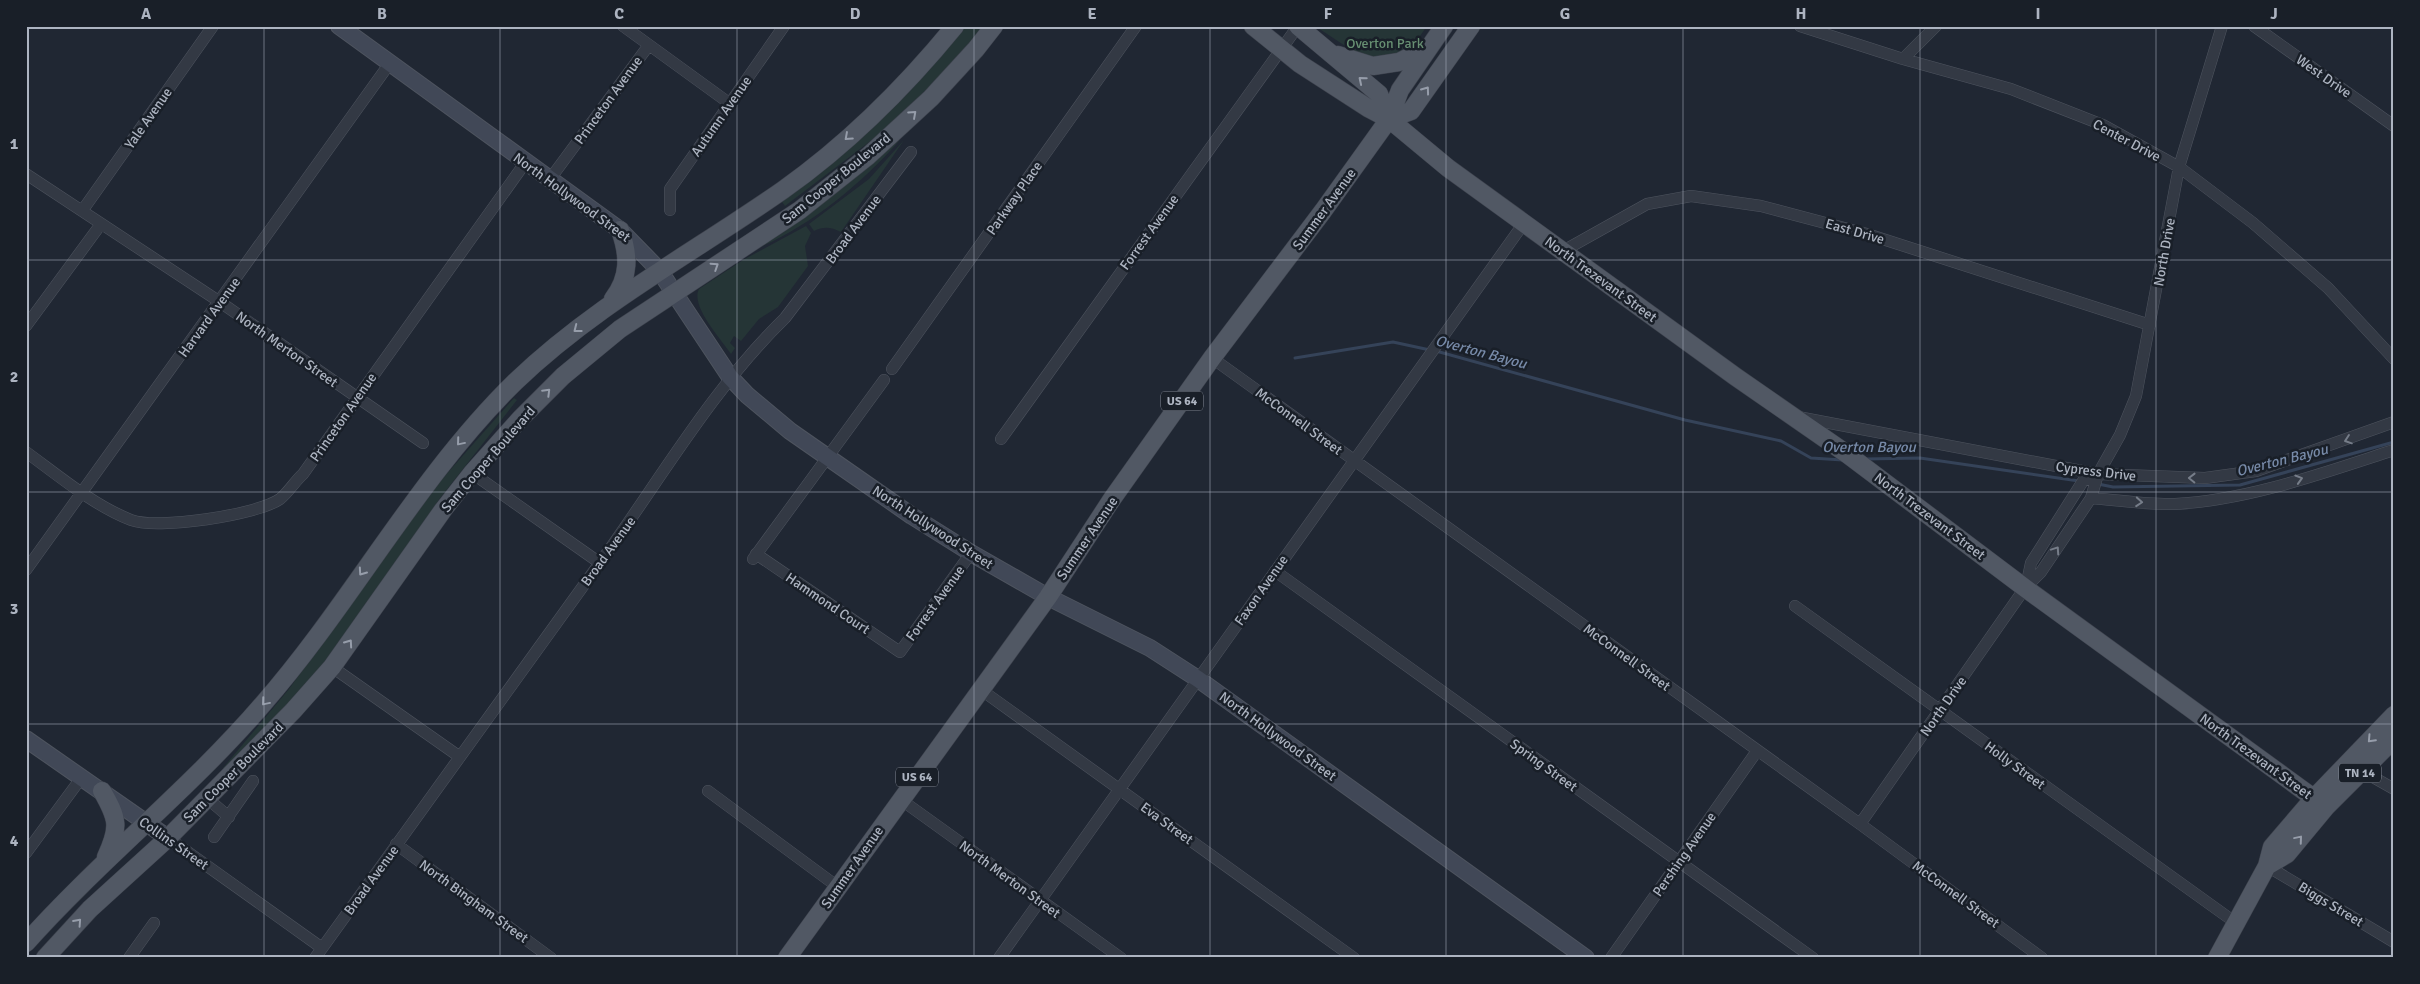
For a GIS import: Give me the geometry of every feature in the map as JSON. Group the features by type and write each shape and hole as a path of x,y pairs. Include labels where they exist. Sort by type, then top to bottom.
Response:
{"main road":[{"name":"North Hollywood Street","path":"339,26 525,163 620,230 659,270 730,377 747,395 785,427 971,554 1048,597 1143,644 1198,679 1586,958"},
{"name":"Sam Cooper Boulevard","path":"26,943 101,866 215,756 264,704 313,642 408,508 461,440 516,382 577,329 659,270 785,189 836,148 894,96 955,26"},
{"name":"Sam Cooper Boulevard","path":"45,958 90,909 208,799 293,711 332,667 427,532 472,473 562,376 620,329 800,210 868,156 931,98 976,49 994,26"},
{"name":"North Trezevant Street","path":"1253,26 1307,69 1368,108 1389,119 1448,168 1736,377 1853,458 2026,588 2320,802"},
{"path":"1298,26 1379,94 1389,119 1410,111 1471,26"},
{"name":"Summer Avenue","path":"787,958 900,799 1048,597 1112,499 1212,358 1323,212 1389,119 1400,90 1444,26"},
{"path":"1330,52 1373,66 1399,62 1430,47"},
{"path":"608,307 623,286 626,271 625,245 620,230"},
{"name":"TN 14","path":"2217,958 2267,866 2272,847 2295,820 2320,802 2355,767 2394,715"},
{"name":"Collins Street","path":"26,738 168,838"},
{"name":"TN 14","path":"2355,767 2394,739"},
{"path":"2286,778 2296,798 2295,820"},
{"path":"101,866 115,834 115,814 102,791"},
{"name":"TN 14","path":"2267,866 2287,854 2320,802"}],"street":[{"name":"Yale Avenue","path":"82,211 213,26"},
{"path":"623,26 729,103"},
{"name":"Autumn Avenue","path":"670,210 670,190 784,26"},
{"name":"Parkway Place","path":"892,369 1136,26"},
{"name":"Forrest Avenue","path":"1001,439 1298,26"},
{"name":"Center Drive","path":"1800,26 1903,59 2011,89 2103,125 2179,167 2253,223 2328,288 2394,359"},
{"path":"1903,59 1936,26"},
{"name":"North Drive","path":"1860,824 2026,588 2041,572 2120,435 2136,396 2179,167 2222,26"},
{"name":"West Drive","path":"2254,26 2394,126"},
{"name":"Princeton Avenue","path":"550,179 649,45"},
{"name":"Harvard Avenue","path":"26,570 390,63"},
{"name":"Broad Avenue","path":"315,958 600,563 730,377 762,340 786,318 911,152"},
{"name":"Princeton Avenue","path":"82,492 133,521 159,525 250,512 280,499 302,474 525,163"},
{"name":"North Merton Street","path":"26,174 220,302 423,443"},
{"name":"East Drive","path":"1563,251 1647,204 1691,196 1761,206 1867,234 2150,325"},
{"name":"Faxon Avenue","path":"999,958 1121,790 1353,460 1524,223"},
{"path":"26,326 101,224"},
{"name":"McConnell Street","path":"1212,358 1860,824 2042,958"},
{"path":"826,456 884,380"},
{"name":"Cypress Drive","path":"1793,416 2174,504 2226,498 2281,485 2394,450"},
{"name":"Cypress Drive","path":"2091,484 2205,478 2256,471 2394,422"},
{"path":"26,452 82,492"},
{"name":"Hammond Court","path":"826,456 755,556 900,652"},
{"path":"472,473 600,563"},
{"name":"North Drive","path":"2026,588 2031,563 2091,484"},
{"name":"Forrest Avenue","path":"900,652 971,554"},
{"name":"Spring Street","path":"1275,571 1813,958"},
{"name":"Holly Street","path":"1795,606 2236,924"},
{"path":"332,667 460,757"},
{"name":"Eva Street","path":"980,689 1354,958"},
{"name":"Pershing Avenue","path":"1611,958 1757,751"},
{"path":"2355,767 2394,790"},
{"path":"26,854 82,777"},
{"path":"214,837 253,782"},
{"path":"708,791 838,887"},
{"path":"208,799 229,817"},
{"name":"North Merton Street","path":"900,799 1121,958"},
{"name":"Collins Street","path":"168,838 322,948"},
{"name":"North Bingham Street","path":"396,844 551,958"},
{"name":"Biggs Street","path":"2267,866 2394,942"},
{"path":"129,958 154,923"}],"green space":[{"path":"967,26 984,26 951,65 885,130 785,206 782,202 909,91"},
{"name":"Overton Park","path":"1315,26 1427,26 1413,46 1404,54 1365,59"},
{"path":"900,140 869,172 835,202 797,228 758,248"},
{"path":"904,140 841,232 828,228 814,231 809,224 869,179"},
{"path":"806,226 811,233 805,246 808,266 778,307 759,319 741,341 734,336 730,343 735,348 731,354 703,313 697,296 699,289 743,260"},
{"path":"514,398 517,400 441,497 351,627 312,678 226,771 223,768 289,689 435,487"}],"waterway":[{"name":"Overton Bayou","path":"1295,358 1393,342 1430,350"},
{"name":"Overton Bayou","path":"1436,351 1685,420 1781,441 1811,458 1843,460"},
{"name":"Overton Bayou","path":"2098,484 2113,487 2240,485 2394,442"},
{"name":"Overton Bayou","path":"1865,459 1920,458 2079,481"}]}
